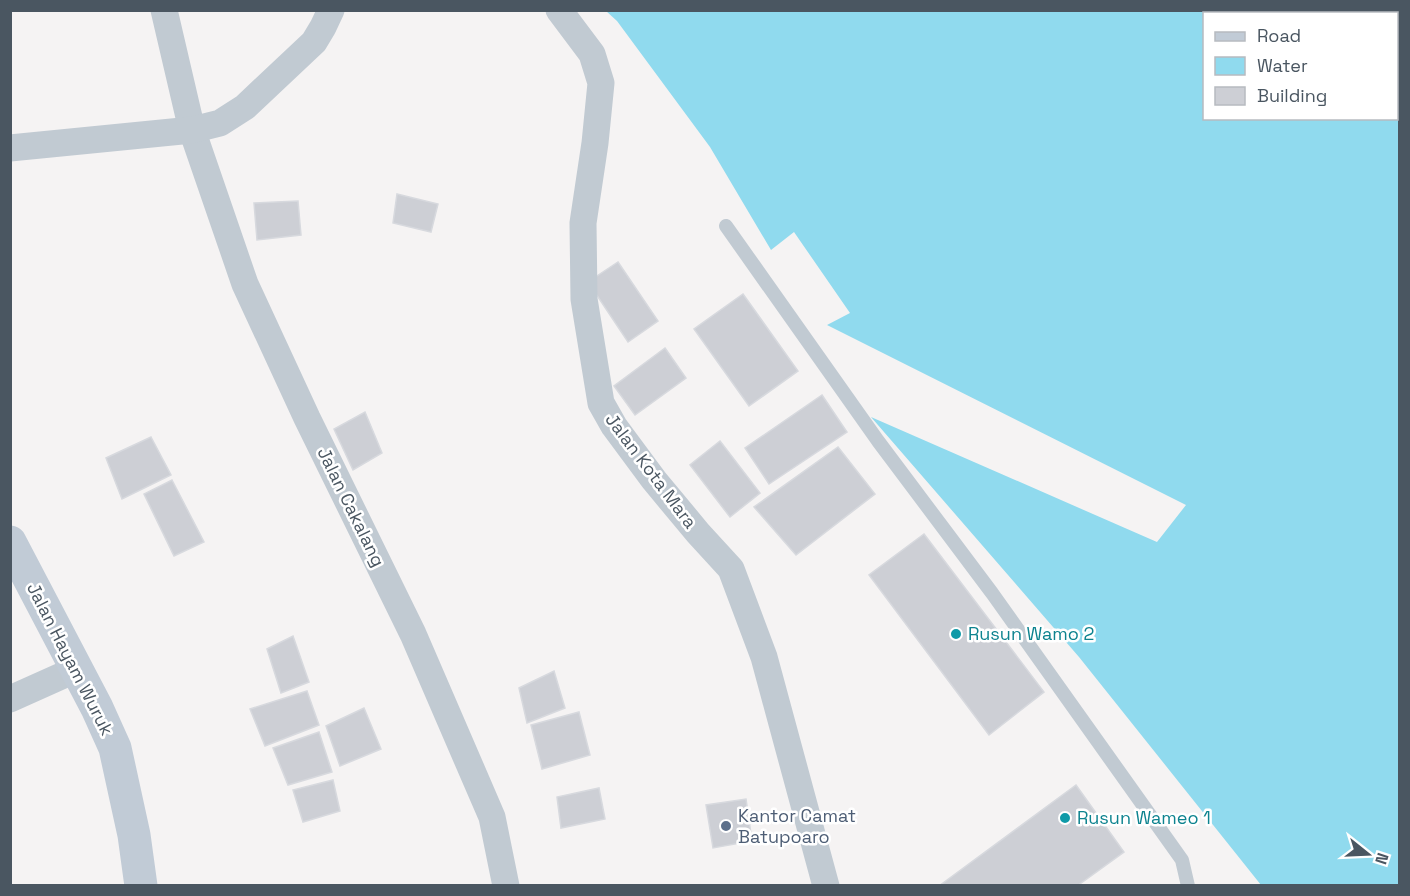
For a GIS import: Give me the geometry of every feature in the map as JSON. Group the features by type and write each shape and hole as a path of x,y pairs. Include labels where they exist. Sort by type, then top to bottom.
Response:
{"street":[{"name":"Jalan Cakalang","path":"164,10 192,130 245,284 307,418 413,634 492,817 506,885"},
{"path":"10,148 192,130 220,123 245,107 314,42 331,10"},
{"name":"Jalan Kota Mara","path":"559,10 592,54 601,84 583,223 584,299 601,403 614,426 654,480 731,569 764,657 826,885"},
{"name":"Jalan Hayam Wuruk","path":"10,542 98,708 115,748 134,835 141,885"},
{"path":"10,699 77,669"}],"lane":[{"path":"726,226 878,441 992,593 1182,860 1188,885"}],"water":[{"path":"606,11 1399,11 1399,885 1261,885 1079,657 871,417 1157,542 1186,505 827,325 850,313 794,232 771,250 710,147 617,21"}],"building":[{"path":"397,194 438,204 431,232 393,223"},
{"path":"298,201 301,235 257,240 254,203"},
{"path":"618,262 658,321 628,342 588,282"},
{"path":"743,294 798,371 749,406 694,329"},
{"path":"665,348 686,378 635,415 614,386"},
{"path":"822,395 847,432 769,484 745,448"},
{"path":"365,412 382,453 353,470 334,429"},
{"path":"151,437 171,475 122,499 106,458"},
{"path":"720,441 760,493 730,517 690,465"},
{"path":"838,447 875,494 796,555 754,507"},
{"path":"172,480 204,542 174,556 144,494"},
{"name":"Rusun Wamo 2","path":"924,534 1044,692 989,735 869,575"},
{"path":"293,636 309,682 281,693 267,649"},
{"path":"554,671 565,708 527,723 519,688"},
{"path":"307,691 319,725 265,746 250,709"},
{"path":"364,708 381,749 340,766 326,726"},
{"path":"579,712 590,755 542,769 531,725"},
{"path":"319,732 332,772 288,785 273,748"},
{"path":"333,780 340,811 303,822 293,790"},
{"name":"Rusun Wameo 1","path":"1076,785 1124,852 1077,886 939,886"},
{"path":"599,788 605,819 561,828 557,797"},
{"path":"746,799 752,841 713,848 706,805"}],"place":[{"name":"Rusun Wamo 2","path":"956,634"},
{"name":"Rusun Wameo 1","path":"1065,818"},
{"name":"Kantor Camat Batupoaro","path":"726,826"}]}
